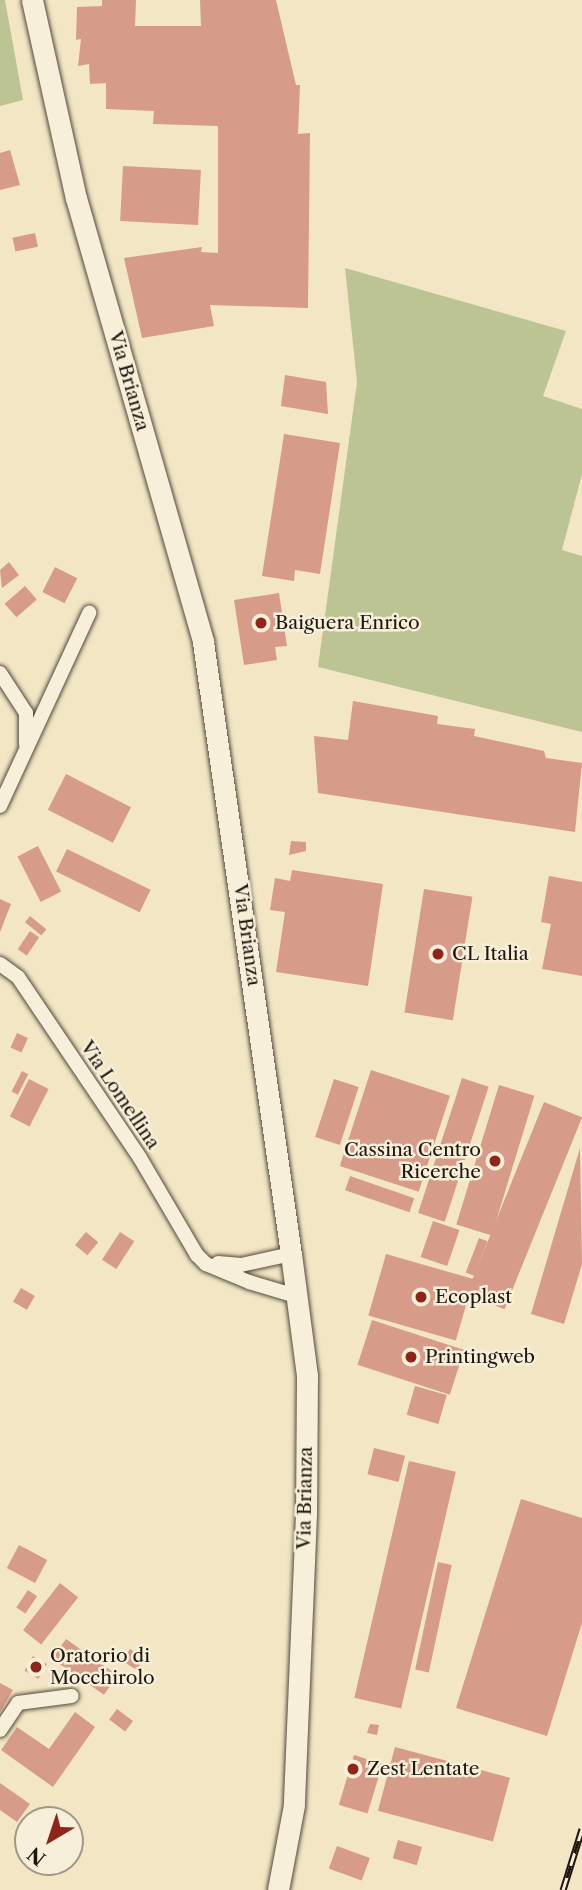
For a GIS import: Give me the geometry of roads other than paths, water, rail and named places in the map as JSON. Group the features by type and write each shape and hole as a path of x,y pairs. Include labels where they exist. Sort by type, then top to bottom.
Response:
{"street":[{"name":"Via Brianza","path":"32,0 76,198 203,642 307,1376 306,1514 294,1805 278,1890"},
{"path":"0,806 89,613"},
{"path":"0,673 26,713 26,749"},
{"name":"Via Lomellina","path":"0,964 18,978 140,1158 197,1255 217,1269 296,1296"},
{"path":"197,1255 241,1265 291,1254"},
{"path":"0,1730 18,1703 72,1696"}],"railway":[{"path":"563,1890 582,1829"}],"place":[{"name":"Baiguera Enrico","path":"261,623"},
{"name":"CL Italia","path":"438,954"},
{"name":"Cassina Centro Ricerche","path":"495,1161"},
{"name":"Ecoplast","path":"421,1297"},
{"name":"Printingweb","path":"411,1357"},
{"name":"Oratorio di Mocchirolo","path":"36,1667"},
{"name":"Zest Lentate","path":"353,1769"}]}
